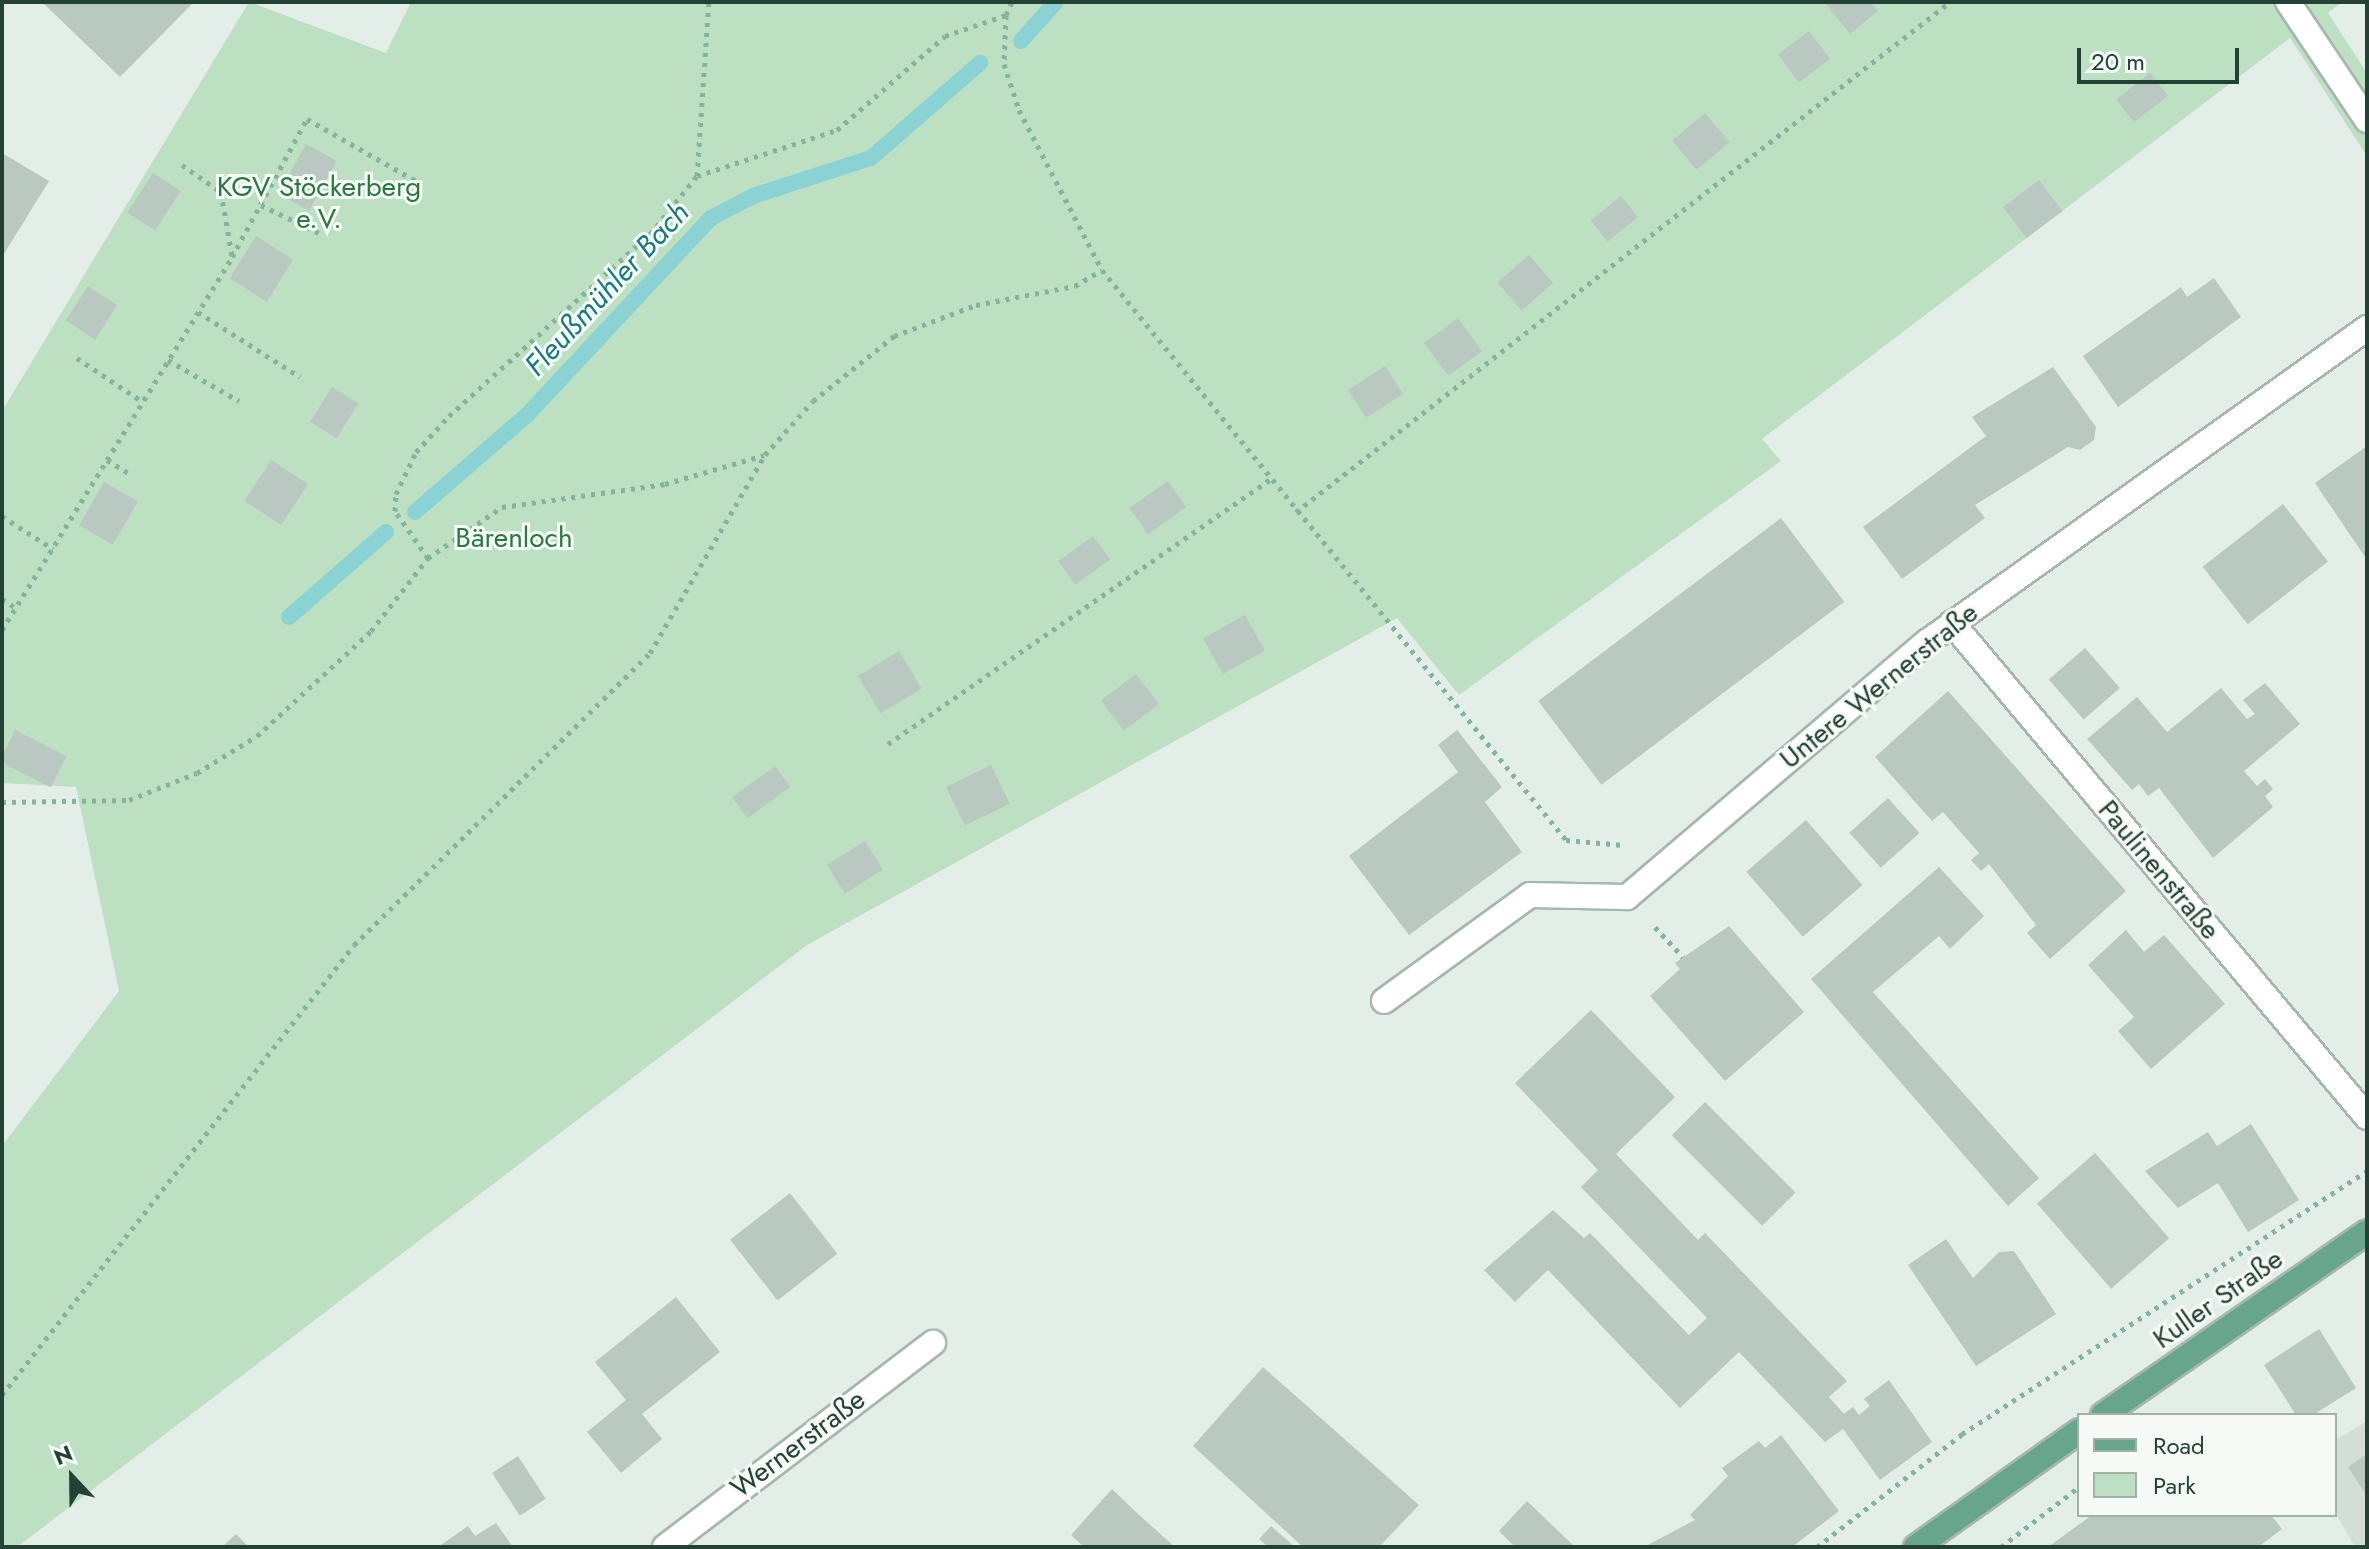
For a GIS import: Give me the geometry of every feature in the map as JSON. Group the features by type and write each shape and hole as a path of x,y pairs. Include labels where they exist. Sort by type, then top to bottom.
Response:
{"main road":[{"name":"Kuller Straße","path":"2106,1413 2367,1232"},
{"path":"1916,1547 2077,1432"}],"street":[{"path":"2288,2 2367,120"},
{"name":"Untere Wernerstraße","path":"1384,1001 1530,895 1627,897 1952,623 2367,328"},
{"name":"Paulinenstraße","path":"1952,623 2367,1117"},
{"name":"Wernerstraße","path":"665,1547 933,1343"}],"path":[{"path":"697,176 709,2"},
{"path":"1012,2 1006,15 1004,64 1019,110 1102,270 1269,480 1566,840 1682,850"},
{"path":"1296,512 1950,2"},
{"path":"428,558 395,511 416,452 650,234 697,176 837,130 945,36 1006,15"},
{"path":"2,630 232,257 307,119 416,181"},
{"path":"182,165 221,192 232,257"},
{"path":"261,205 319,233"},
{"path":"2,1395 354,945 650,653 765,455 848,367 894,336 976,305 1075,286 1102,270"},
{"path":"198,312 300,377"},
{"path":"77,358 143,402"},
{"path":"168,360 239,401"},
{"path":"2,802 129,800 209,766 305,696 371,631 428,558 502,507 665,484 765,455"},
{"path":"107,460 129,473"},
{"path":"888,744 1269,480"},
{"path":"2,516 53,549"},
{"path":"2,599 16,608"},
{"path":"1817,1547 1962,1434 2367,1171"},
{"path":"2001,1547 2077,1489"}],"shaded area":[{"path":"2367,1421 2367,1547 2355,1547 2337,1516 2337,1439"}],"green space":[{"name":"Bärenloch","path":"249,2 386,53 411,2 2342,2 2328,13 2367,73 2367,156 2290,38 1762,439 1781,461 1459,695 1397,618 807,945 17,1547 2,1547 2,1146 119,991 76,787 2,783 2,411"}],"building":[{"path":"42,2 194,2 120,77"},
{"path":"1824,2 1871,2 1878,11 1850,34"},
{"path":"1809,31 1830,59 1799,82 1778,54"},
{"path":"2150,73 2168,96 2134,122 2116,99"},
{"path":"1705,113 1729,142 1696,170 1672,141"},
{"path":"306,144 337,161 309,211 278,194"},
{"path":"2,153 49,181 2,257"},
{"path":"153,173 181,191 155,230 127,212"},
{"path":"2039,180 2062,211 2027,238 2003,207"},
{"path":"1621,196 1638,217 1608,242 1591,221"},
{"path":"256,236 293,259 267,302 230,278"},
{"path":"1529,255 1553,283 1522,310 1497,283"},
{"path":"2214,278 2241,317 2118,407 2083,356 2181,287 2187,297"},
{"path":"88,286 117,305 95,339 66,320"},
{"path":"1458,318 1482,351 1448,376 1424,343"},
{"path":"1385,366 1403,394 1366,418 1348,390"},
{"path":"2053,367 2096,427 2094,440 2080,450 2068,447 1975,505 1985,518 1902,579 1863,527 1986,436 1972,417"},
{"path":"332,387 358,403 337,438 310,422"},
{"path":"2367,446 2367,555 2365,557 2315,483"},
{"path":"271,460 308,484 281,525 244,501"},
{"path":"1168,481 1186,507 1148,534 1129,508"},
{"path":"104,482 138,502 113,545 79,525"},
{"path":"2283,504 2328,562 2248,624 2203,567"},
{"path":"1781,518 1844,602 1601,785 1538,701"},
{"path":"1093,536 1110,559 1075,585 1058,561"},
{"path":"1245,615 1265,651 1223,674 1203,638"},
{"path":"2085,648 2120,688 2084,719 2049,679"},
{"path":"899,651 922,689 881,713 858,676"},
{"path":"1136,674 1159,704 1124,731 1101,700"},
{"path":"2265,683 2300,724 2244,771 2257,786 2265,779 2273,789 2265,796 2273,807 2213,858 2159,788 2148,796 2139,784 2132,790 2087,739 2137,697 2167,732 2221,688 2247,719 2255,714 2243,700"},
{"path":"1948,691 2126,891 2050,959 2027,933 2036,925 1989,864 1981,871 1971,860 1979,853 1943,812 1932,821 1875,757"},
{"path":"15,730 67,756 51,788 2,763 2,756"},
{"path":"1457,730 1502,787 1485,802 1522,852 1409,935 1349,856 1458,772 1438,745"},
{"path":"991,765 1010,804 965,826 946,787"},
{"path":"775,766 790,787 747,818 732,797"},
{"path":"1888,798 1919,833 1881,868 1849,833"},
{"path":"1806,820 1862,885 1803,937 1746,872"},
{"path":"865,841 883,870 845,894 827,865"},
{"path":"1939,867 1984,916 1950,949 1939,936 1873,992 2039,1178 2008,1206 1811,979"},
{"path":"1729,926 1804,1012 1725,1081 1650,996 1680,969 1675,963"},
{"path":"2126,930 2144,952 2164,935 2225,1004 2151,1069 2118,1031 2134,1017 2088,965"},
{"path":"1591,1010 1675,1097 1616,1154 1698,1240 1705,1233 1847,1381 1829,1397 1844,1414 1853,1407 1859,1415 1870,1406 1864,1399 1889,1380 1932,1442 1880,1480 1843,1429 1825,1442 1739,1352 1680,1408 1548,1270 1515,1302 1484,1270 1553,1210 1584,1238 1590,1233 1689,1335 1707,1318 1581,1187 1598,1170 1515,1083"},
{"path":"1705,1102 1796,1193 1762,1226 1672,1135"},
{"path":"2251,1124 2299,1200 2248,1232 2218,1183 2178,1208 2145,1171 2208,1132 2217,1146"},
{"path":"2095,1153 2169,1238 2111,1289 2037,1204"},
{"path":"790,1193 837,1254 778,1300 730,1240"},
{"path":"1946,1239 1973,1278 1999,1252 2014,1251 2056,1314 1976,1366 1908,1265"},
{"path":"676,1297 720,1352 642,1414 662,1439 621,1473 587,1432 626,1400 595,1362"},
{"path":"2319,1329 2356,1388 2316,1413 2295,1413 2264,1365"},
{"path":"1263,1367 1419,1505 1379,1547 1303,1547 1193,1446"},
{"path":"1781,1435 1839,1511 1792,1547 1644,1547 1695,1520 1690,1515 1728,1476 1722,1468 1759,1441 1765,1448"},
{"path":"2367,1454 2367,1496 2348,1467"},
{"path":"518,1456 546,1499 520,1516 492,1473"},
{"path":"1112,1489 1175,1547 1084,1547 1071,1535"},
{"path":"1527,1501 1575,1547 1515,1547 1499,1531"},
{"path":"2089,1517 2273,1517 2282,1529 2258,1547 2048,1547"},
{"path":"496,1523 513,1547 438,1547 468,1526 475,1536"},
{"path":"1271,1526 1295,1547 1268,1547 1259,1539"},
{"path":"236,1534 249,1547 222,1547"}],"waterway":[{"path":"1021,41 1056,2"},
{"name":"Fleußmühler Bach","path":"415,512 528,414 711,218 753,196 871,158 980,63"},
{"name":"Fleußmühler Bach","path":"289,617 386,532"}],"park label":[{"name":"KGV Stöckerberg e.V.","path":"319,203"}]}
